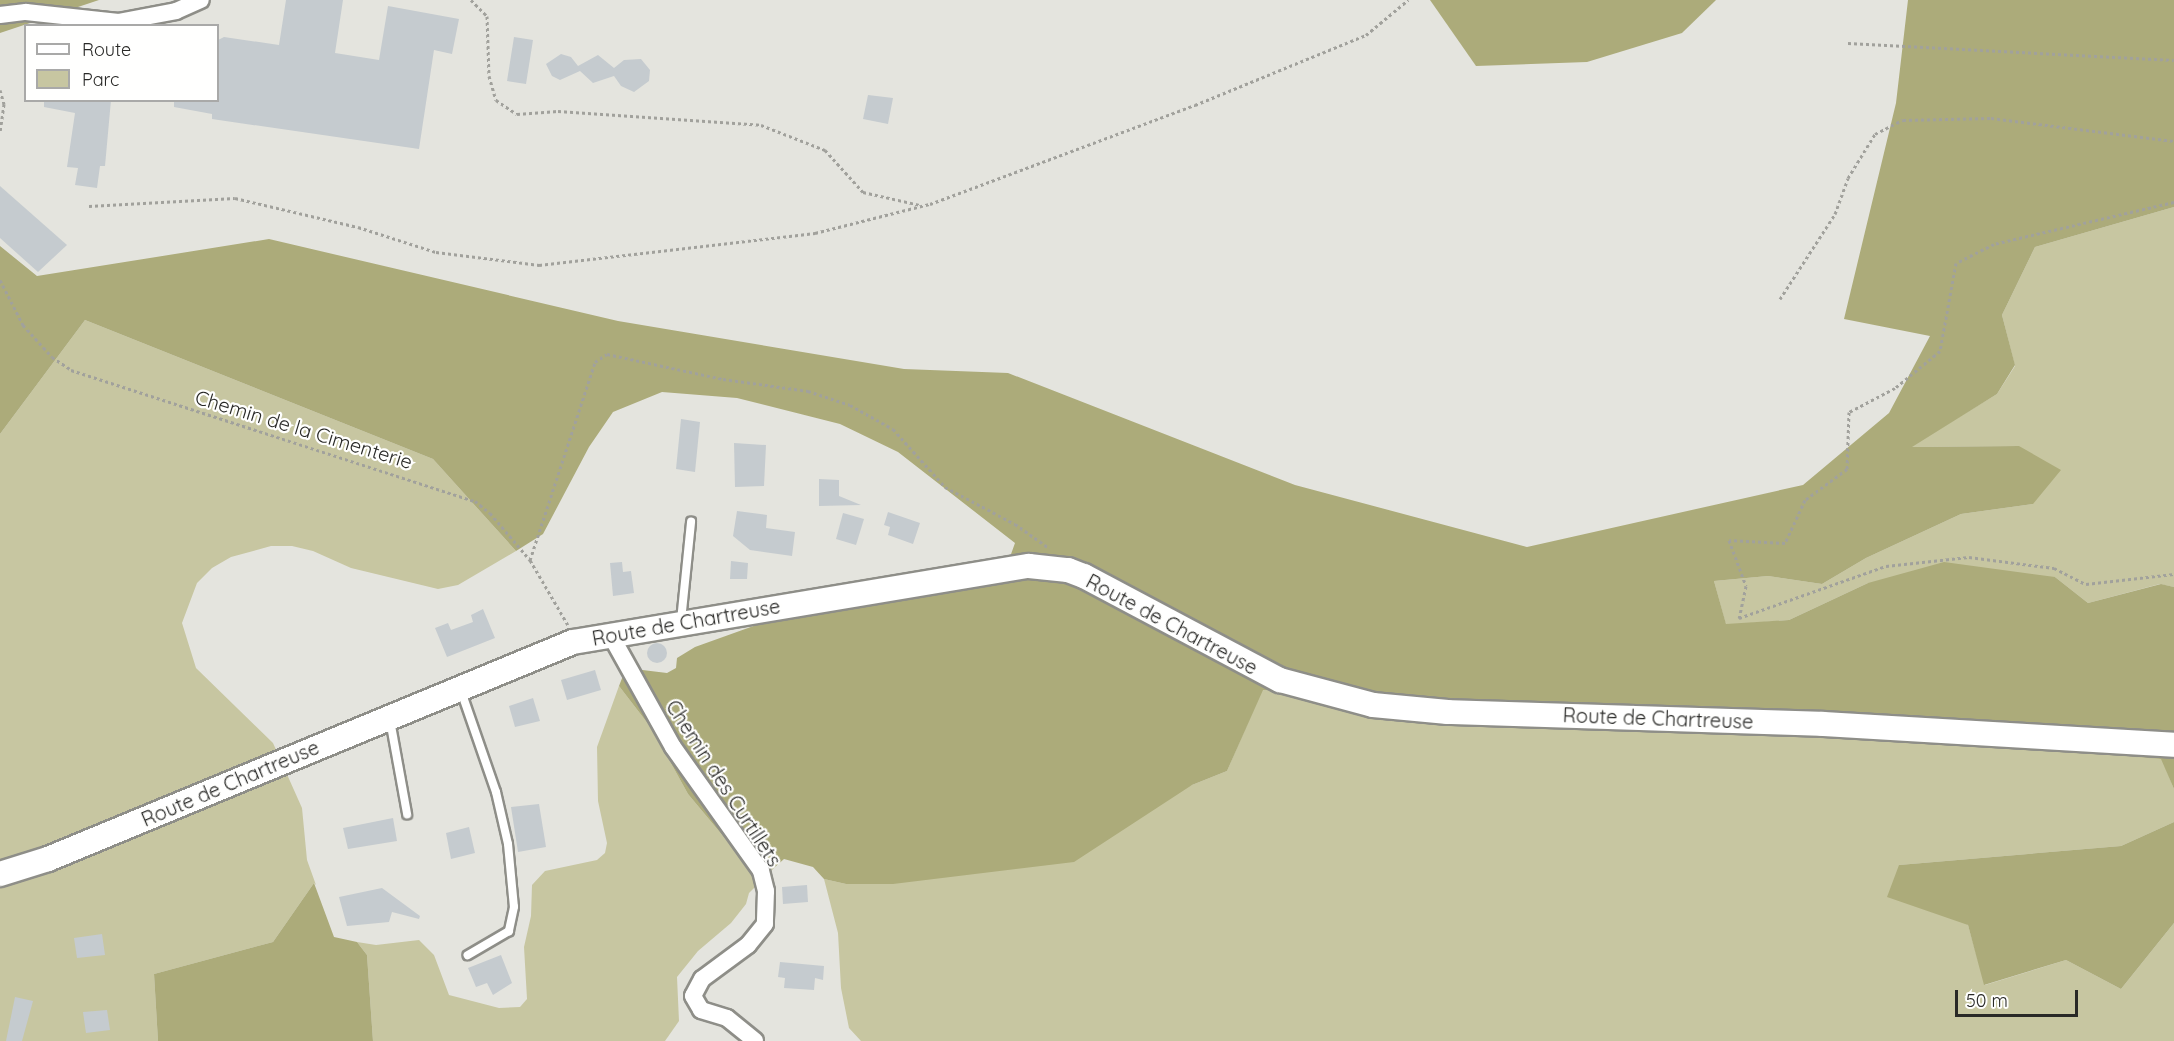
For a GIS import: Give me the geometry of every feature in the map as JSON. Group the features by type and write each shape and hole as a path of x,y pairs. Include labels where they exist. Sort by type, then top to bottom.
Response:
{"main road":[{"name":"Route de Chartreuse","path":"0,874 48,859 459,687 573,642 681,622 1029,566 1068,570 1280,680 1373,705 1448,712 1823,724 2174,745"}],"street":[{"path":"0,15 26,12 118,22 176,11 201,0"},
{"name":"Chemin des Curtillets","path":"610,634 673,747 761,871 766,891 765,924 748,945 702,979 693,996 702,1010 727,1018 755,1041"}],"lane":[{"path":"681,622 691,522"},
{"path":"459,687 496,792 508,844 513,906 509,931 468,955"},
{"path":"390,716 407,814"}],"path":[{"path":"471,0 488,16 489,76 496,100 517,114 558,111 761,124 825,150 863,192 922,206"},
{"path":"89,206 235,198 358,227 436,252 539,265 815,233 922,206 1184,109 1366,35 1408,0"},
{"path":"1848,43 2174,60"},
{"path":"0,90 4,104 0,132"},
{"path":"1780,299 1835,214 1848,178 1875,134 1903,120 1991,118 2174,141"},
{"path":"2174,202 1994,244 1956,263 1940,351 1895,388 1849,412 1847,469 1805,500 1785,543 1729,540 1746,586 1738,618 1886,566 1957,558 2054,567 2086,584 2174,574"},
{"name":"Chemin de la Cimenterie","path":"0,280 22,326 52,357 71,370 454,492 490,513 530,560 566,619 573,642"},
{"path":"530,560 595,362 607,354 723,379 808,391 875,417 907,442 945,487 1015,524 1050,549 1068,570"}],"green space":[{"path":"2174,207 2174,587 2160,584 2088,603 2055,577 1868,583 1789,620 1726,625 1714,581 1768,576 1822,584 1866,558 1961,514 2033,504 2019,446 1910,447 1997,394 2015,366 2002,315 2035,247"},
{"path":"85,320 433,459 516,551 458,585 438,589 351,568 313,551 292,546 271,546 231,557 212,568 197,583 182,623 196,668 273,743 302,808 307,860 316,885 314,883 273,942 154,974 158,1041 0,1041 0,434"},
{"path":"619,686 652,729 688,794 743,860 775,867 749,893 746,904 731,923 698,951 677,977 679,1021 665,1041 373,1041 367,955 357,942 376,945 419,940 434,955 449,995 499,1008 520,1007 527,999 524,947 531,916 532,885 545,871 597,860 605,853 607,843 598,801 597,747"},
{"path":"1262,690 2162,759 2174,789 2174,822 2121,846 1899,865 1968,925 1985,985 2066,960 2121,989 2174,923 2174,1041 861,1041 849,1028 841,988 838,933 824,879 846,884 1192,785 1227,771"}],"shaded area":[{"path":"0,0 99,0 24,24 0,33"},
{"path":"1430,0 1716,0 1682,33 1587,62 1476,66"},
{"path":"1908,0 2174,0 2174,207 2035,247 2002,315 2015,365 1997,394 1912,447 2019,446 2061,470 2033,504 1961,514 1866,558 1822,584 1768,576 1714,581 1726,624 1789,620 1868,583 1944,562 2055,577 2088,603 2161,584 2174,587 2174,789 2161,759 1263,690 1227,771 1192,785 1074,862 893,884 846,884 824,879 813,867 784,859 775,867 743,860 688,794 652,729 619,686 626,668 667,673 676,668 677,658 695,647 770,620 1001,582 1015,543 898,452 840,424 737,398 662,392 613,412 589,447 543,534 516,551 433,459 85,320 0,434 0,246 37,276 269,239 618,321 904,369 1008,373 1295,485 1527,547 1803,485 1889,413 1930,336 1844,319 1896,103"},
{"path":"2174,822 2174,923 2121,989 2066,960 1984,985 1968,925 1887,897 1899,865 2121,846"},
{"path":"314,883 334,937 357,942 367,955 373,1041 158,1041 154,974 273,942"}],"building":[{"path":"286,0 343,0 335,53 379,60 388,6 459,19 452,54 434,50 419,149 212,119 212,114 174,107 174,102 219,102 219,40 224,37 279,45"},
{"path":"514,37 533,40 526,84 507,81"},
{"path":"561,54 571,57 578,66 598,55 614,68 624,60 641,59 650,70 649,81 634,92 621,86 614,76 593,83 580,71 560,80 552,76 546,64"},
{"path":"868,95 893,98 888,124 863,119"},
{"path":"44,102 111,102 105,166 100,166 97,188 75,185 78,168 67,167 75,113 44,107"},
{"path":"0,186 67,245 38,272 0,238"},
{"path":"681,419 700,422 695,472 676,469"},
{"path":"734,443 766,445 764,486 735,487"},
{"path":"819,479 839,480 839,496 861,505 819,506"},
{"path":"737,511 767,515 766,528 795,532 792,556 750,550 733,536"},
{"path":"888,512 920,523 913,544 888,535 890,527 884,525"},
{"path":"843,513 864,519 856,545 836,539"},
{"path":"731,561 748,563 747,579 730,579"},
{"path":"622,562 623,572 631,571 634,593 613,596 610,563"},
{"path":"483,609 495,638 447,657 435,628 448,623 451,630 473,622 471,615"},
{"path":"653,643 661,643 667,649 667,657 661,663 653,663 647,657 647,649"},
{"path":"595,670 601,690 567,700 561,680"},
{"path":"533,698 540,721 515,727 509,706"},
{"path":"539,804 546,847 518,852 511,807"},
{"path":"393,818 397,841 348,849 343,828"},
{"path":"469,827 475,853 451,859 446,833"},
{"path":"807,885 808,902 783,904 782,887"},
{"path":"382,888 420,916 419,919 392,912 389,922 347,926 339,897"},
{"path":"102,934 105,955 77,958 74,938"},
{"path":"501,955 512,983 493,995 487,983 476,987 468,968"},
{"path":"780,962 824,966 823,980 815,978 814,990 784,988 785,978 778,977"},
{"path":"15,997 33,1001 22,1041 6,1041"},
{"path":"107,1010 110,1030 86,1033 83,1012"}]}
